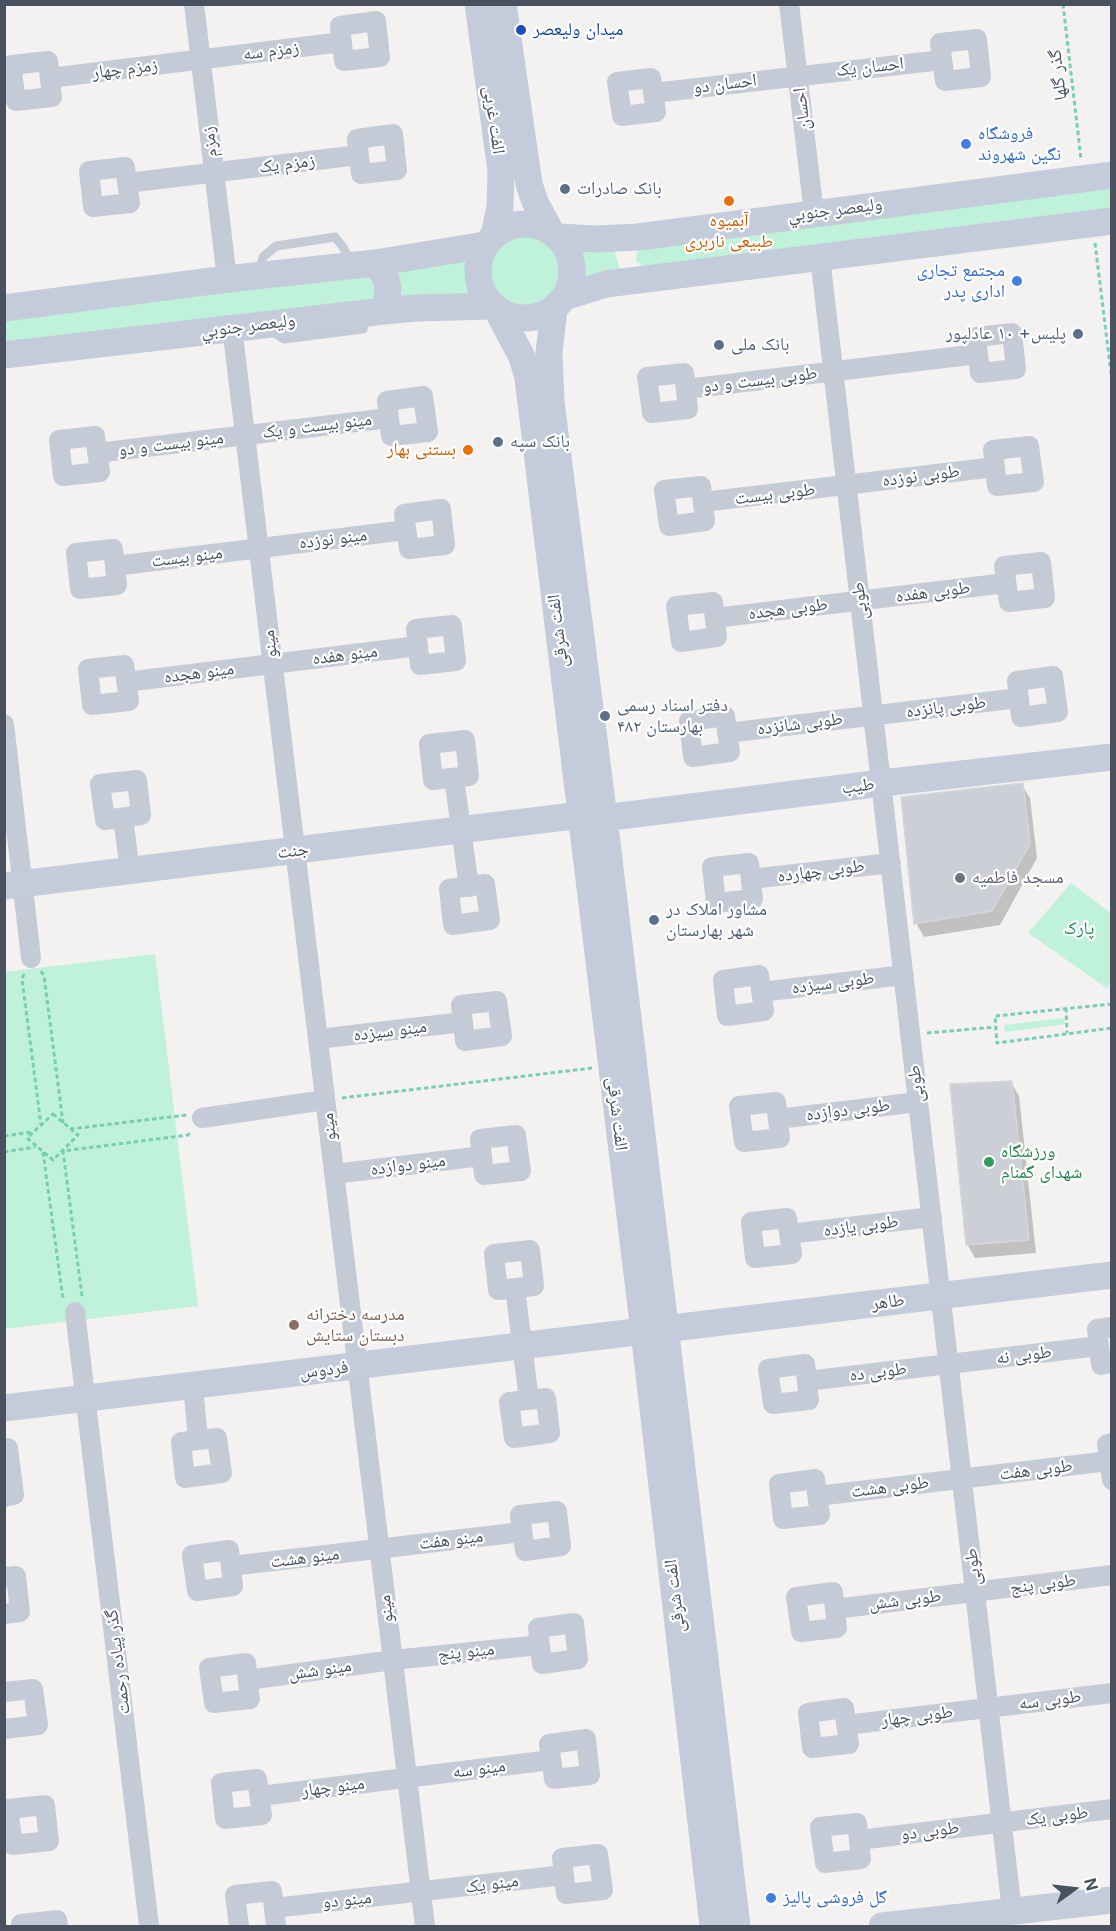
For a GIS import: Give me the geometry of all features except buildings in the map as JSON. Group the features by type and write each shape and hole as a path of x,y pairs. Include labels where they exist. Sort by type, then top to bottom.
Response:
{"main road":[{"name":"الفت غربی","path":"478,4 501,171 501,201 489,240"},
{"name":"الفت غربی","path":"503,4 524,161 535,202 555,234"},
{"name":"وليعصر جنوبي","path":"555,234 597,239 639,237 1112,175"},
{"path":"560,303 571,285 573,272 572,259 567,247 555,234 539,225 521,223 504,228 489,240 479,257 478,277 484,295 494,307 507,315 519,318 537,316 560,303 606,284 1102,223"},
{"path":"639,237 626,251 625,258 628,267 639,279"},
{"path":"4,308 227,279 364,265 489,240"},
{"path":"364,265 385,273 389,287 376,312"},
{"name":"الفت شرقی","path":"560,303 549,353 551,402 592,816 654,1330 737,1926"},
{"name":"وليعصر جنوبي","path":"4,355 376,312 494,307"},
{"name":"الفت شرقی","path":"494,307 522,357 528,378 592,816 611,1065 654,1330 713,1926"},
{"name":"طیب","path":"592,816 1112,757"},
{"name":"جنت","path":"14,885 592,816"},
{"name":"طاهر","path":"654,1330 1112,1275"},
{"name":"فردوس","path":"4,1408 654,1330"},
{"path":"882,1926 1112,1900"}],"street":[{"name":"زمزم","path":"194,4 227,279"},
{"name":"احسان","path":"789,4 814,213"},
{"name":"زمزم سه","path":"200,60 342,42"},
{"name":"زمزم چهار","path":"50,78 200,60"},
{"name":"احسان یک","path":"798,75 942,60"},
{"name":"احسان دو","path":"653,93 798,75"},
{"name":"زمزم یک","path":"127,183 359,155"},
{"name":"طوبی","path":"820,257 1012,1911"},
{"name":"مینو","path":"232,327 424,1926"},
{"name":"طوبی بیست و دو","path":"686,389 978,354"},
{"name":"مینو بیست و یک","path":"245,435 389,418"},
{"name":"مینو بیست و دو","path":"97,453 245,435"},
{"name":"طوبی نوزده","path":"847,485 995,467"},
{"name":"طوبی بیست","path":"703,502 847,485"},
{"name":"مینو نوزده","path":"259,548 406,531"},
{"name":"مینو بیست","path":"115,566 259,548"},
{"name":"طوبی هفده","path":"860,601 1006,583"},
{"name":"طوبی هجده","path":"715,618 860,601"},
{"name":"مینو هفده","path":"273,664 418,646"},
{"name":"مینو هجده","path":"126,682 273,664"},
{"name":"طوبی پانزده","path":"874,715 1019,698"},
{"name":"طوبی شانزده","path":"727,733 874,715"},
{"path":"4,724 14,885 31,958"},
{"path":"454,778 468,887"},
{"path":"123,818 130,871"},
{"name":"طوبی چهارده","path":"750,879 891,863"},
{"name":"طوبی سیزده","path":"761,992 904,975"},
{"name":"مینو سیزده","path":"318,1039 463,1022"},
{"path":"202,1118 325,1100"},
{"name":"طوبی دوازده","path":"778,1119 918,1102"},
{"name":"مینو دوازده","path":"334,1174 482,1156"},
{"name":"طوبی یازده","path":"789,1234 932,1217"},
{"path":"515,1288 529,1400"},
{"name":"گذر پیاده رحمت","path":"75,1312 149,1926"},
{"path":"1112,1327 1097,1329 1101,1365 1112,1363"},
{"name":"طوبی نه","path":"949,1364 1099,1346"},
{"name":"طوبی ده","path":"807,1381 949,1364"},
{"path":"193,1386 198,1440"},
{"path":"4,1448 8,1448 14,1496 4,1497"},
{"name":"طوبی هفت","path":"962,1478 1111,1461"},
{"name":"طوبی هشت","path":"818,1496 962,1478"},
{"name":"مینو هفت","path":"379,1549 522,1532"},
{"name":"مینو هشت","path":"231,1566 379,1549"},
{"name":"طوبی پنج","path":"975,1592 1112,1575"},
{"path":"4,1577 16,1576 20,1612 4,1614"},
{"name":"طوبی شش","path":"835,1609 975,1592"},
{"name":"مینو پنج","path":"393,1660 540,1645"},
{"name":"مینو شش","path":"248,1680 393,1660"},
{"path":"4,1692 33,1689 38,1725 4,1729"},
{"name":"طوبی سه","path":"989,1708 1112,1693"},
{"name":"طوبی چهار","path":"846,1725 989,1708"},
{"name":"مینو سه","path":"407,1778 551,1760"},
{"name":"مینو چهار","path":"260,1796 407,1778"},
{"name":"طوبی یک","path":"1002,1822 1112,1809"},
{"name":"طوبی دو","path":"859,1839 1002,1822"},
{"name":"مینو یک","path":"420,1893 564,1875"},
{"path":"239,1926 235,1895 272,1891 275,1917"},
{"name":"مینو دو","path":"275,1917 420,1893"},
{"path":"21,1926 21,1924 57,1920 58,1926"}],"path":[{"name":"گذر گلها","path":"1063,4 1084,178"},
{"path":"1102,223 1112,381"},
{"path":"31,958 44,976 63,1123"},
{"path":"31,958 22,979 40,1125"},
{"path":"1112,1004 995,1016 997,1043 1112,1028"},
{"path":"1066,1008 1067,1034"},
{"path":"911,1035 996,1027"},
{"path":"325,1100 611,1065"},
{"path":"53,1114 63,1123 78,1135 53,1160 27,1138 53,1114"},
{"path":"63,1151 188,1135 202,1118 183,1114 70,1129"},
{"path":"4,1136 34,1131"},
{"path":"4,1152 36,1147"},
{"path":"43,1152 62,1299 75,1312 83,1301 63,1151"}],"green space":[{"path":"1111,187 1111,213 645,268 636,261 637,253 643,245"},
{"path":"525,232 540,235 557,249 564,271 561,286 547,303 525,310 510,307 493,293 486,271 489,256 503,239"},
{"path":"577,246 617,246 615,254 621,272 581,281 582,264"},
{"path":"473,258 471,277 478,294 391,302 389,271"},
{"path":"371,273 376,279 374,303 5,347 4,316"},
{"name":"پارک","path":"1071,883 1111,913 1112,972 1108,989 1028,933"},
{"path":"155,954 198,1306 5,1329 4,972"},
{"path":"1064,1018 1065,1024 1005,1032 1004,1025"}],"place":[{"name":"میدان ولیعصر","path":"521,30"},
{"name":"فروشگاه نگین شهروند","path":"966,144"},
{"name":"بانک صادرات","path":"565,189"},
{"name":"آبمیوه طبیعی ناربری","path":"729,201"},
{"name":"مجتمع تجاری اداری پدر","path":"1017,281"},
{"name":"پلیس+ ۱۰ عادلپور","path":"1078,334"},
{"name":"بانک ملی","path":"719,345"},
{"name":"بانک سپه","path":"498,442"},
{"name":"بستنی بهار","path":"468,450"},
{"name":"دفتر اسناد رسمی ۴۸۲ بهارستان","path":"605,716"},
{"name":"مسجد فاطمیه","path":"960,878"},
{"name":"مشاور املاک در شهر بهارستان","path":"654,920"},
{"name":"ورزشگاه شهدای گمنام","path":"989,1162"},
{"name":"مدرسه دخترانه دبستان ستایش","path":"294,1325"},
{"name":"گل فروشی پالیز","path":"771,1898"}]}
